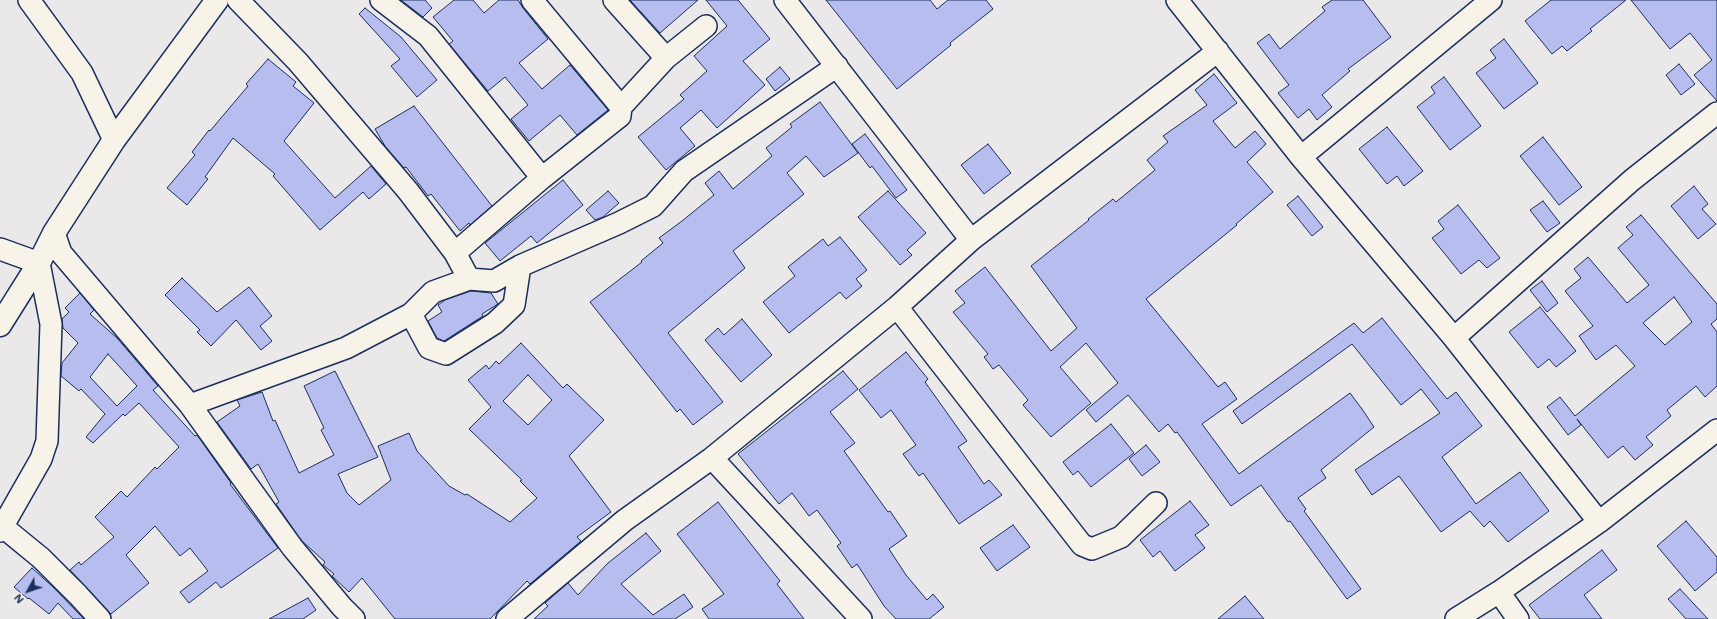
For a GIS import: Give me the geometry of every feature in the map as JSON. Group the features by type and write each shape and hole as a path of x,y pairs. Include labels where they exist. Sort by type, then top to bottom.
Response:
{"main road":[{"path":"0,325 39,263 54,233 114,140 217,0"}],"street":[{"path":"29,0 82,73 114,140"},
{"path":"238,0 298,62 408,191 455,253 469,279"},
{"path":"381,0 428,36 542,178"},
{"path":"532,0 621,107"},
{"path":"614,0 666,58"},
{"path":"785,0 972,240"},
{"path":"1177,0 1301,157 1454,338 1599,522"},
{"path":"1301,157 1492,0"},
{"path":"455,253 542,178 620,116 621,107 666,58 706,26"},
{"path":"507,619 625,520 712,458 897,307 972,240 1218,51"},
{"path":"190,405 346,348 411,314 433,292 469,279 494,281 520,266 619,223 653,206 684,171 837,66"},
{"path":"1454,338 1632,180 1717,113"},
{"path":"54,233 61,253 190,405 292,547 342,607 354,619"},
{"path":"0,249 39,263 51,324 48,441 41,459 1,529 41,558 100,619"},
{"path":"411,314 429,348 446,354 495,323 514,305 520,266"},
{"path":"897,307 1082,545 1092,549 1121,537 1156,503"},
{"path":"1456,619 1498,592 1599,522 1717,430"},
{"path":"712,458 861,619"},
{"path":"1498,592 1518,619"}],"building":[{"path":"401,0 425,0 432,8 423,17"},
{"path":"454,0 473,0 484,13 499,0 518,0 548,39 519,63 542,89 570,65 608,110 577,135 560,115 529,141 511,119 528,105 505,77 488,91 449,44 453,41 433,17"},
{"path":"630,0 698,0 660,33"},
{"path":"706,0 738,0 770,39 743,61 765,85 717,128 701,110 680,128 695,146 666,170 638,137 684,99 680,95 707,71 694,56 727,26"},
{"path":"826,0 930,0 937,9 948,0 986,0 993,9 950,43 951,45 897,89"},
{"path":"1332,0 1363,0 1391,37 1348,69 1350,71 1322,95 1332,107 1317,120 1309,109 1298,118 1278,93 1289,85 1257,43 1269,34 1280,49 1325,11 1322,7"},
{"path":"1551,0 1626,0 1590,29 1592,31 1567,51 1562,46 1552,54 1525,21"},
{"path":"1631,0 1717,0 1717,101 1694,75 1712,60 1690,33 1670,49"},
{"path":"365,8 401,37 437,80 417,97 391,66 400,59 359,14"},
{"path":"1504,39 1538,83 1504,109 1476,73 1496,58 1490,50"},
{"path":"268,59 296,82 293,86 314,103 284,141 335,198 371,166 386,184 369,199 363,192 320,230 273,176 275,174 233,138 205,177 208,179 187,205 167,188 195,155 192,152 209,130 210,131 248,86 246,84"},
{"path":"1679,64 1695,84 1681,95 1666,75"},
{"path":"780,67 790,79 775,91 766,79"},
{"path":"1214,74 1237,103 1213,121 1235,148 1255,131 1266,144 1247,162 1273,192 1236,224 1237,225 1146,299 1218,387 1225,382 1237,399 1202,424 1239,474 1350,393 1362,409 1374,427 1321,470 1326,478 1298,498 1306,509 1304,511 1361,589 1347,599 1290,521 1288,522 1261,485 1231,506 1177,432 1175,433 1168,424 1159,432 1128,395 1096,422 1086,410 1118,383 1086,343 1060,367 1091,403 1051,437 1023,405 1028,400 999,365 993,369 984,357 988,354 953,312 965,303 955,291 985,267 1051,351 1077,328 1031,266 1113,199 1116,202 1155,170 1147,160 1168,142 1163,136 1207,105 1195,90"},
{"path":"1444,77 1481,126 1450,150 1417,107 1435,93 1431,87"},
{"path":"820,102 858,153 824,177 806,156 787,173 804,194 733,251 745,268 668,333 723,402 693,425 680,409 677,412 590,302 642,262 641,261 663,243 659,238 714,195 705,183 719,171 733,189 772,156 766,148 792,127 790,124"},
{"path":"414,106 492,206 470,225 469,223 460,231 431,194 428,196 406,167 404,168 385,146 375,129"},
{"path":"1387,127 1423,171 1404,186 1397,176 1387,184 1359,149"},
{"path":"865,134 907,190 896,198 872,166 870,168 852,144"},
{"path":"1543,137 1582,187 1559,205 1520,156"},
{"path":"988,144 1011,173 984,194 961,165"},
{"path":"563,180 583,205 537,243 531,236 500,261 485,243"},
{"path":"1694,186 1708,204 1702,209 1716,224 1698,239 1671,206"},
{"path":"608,191 619,203 603,217 595,220 586,210"},
{"path":"888,191 926,233 907,250 912,255 900,265 858,217"},
{"path":"1298,196 1323,227 1312,236 1287,205"},
{"path":"1543,201 1560,223 1547,232 1530,210"},
{"path":"1458,205 1500,258 1487,268 1479,260 1461,274 1432,238 1444,229 1438,221"},
{"path":"1641,215 1717,304 1717,319 1711,324 1717,332 1717,386 1705,397 1696,386 1667,410 1671,416 1646,437 1653,445 1635,460 1623,446 1608,458 1577,419 1581,425 1568,435 1547,407 1560,397 1575,416 1635,366 1616,345 1596,360 1579,336 1593,326 1565,291 1581,278 1574,269 1588,257 1627,303 1649,285 1618,248 1633,235 1626,227","holes":["1674,297 1692,322 1665,345 1643,323"]},
{"path":"840,237 867,270 856,279 862,286 846,299 840,292 789,333 763,302 795,276 788,267 823,239 828,246"},
{"path":"182,278 217,312 249,287 272,316 260,326 272,341 261,350 236,320 211,346 197,332 200,330 165,295"},
{"path":"1542,281 1558,303 1547,312 1530,290"},
{"path":"471,291 491,293 498,304 482,314 483,316 444,341 437,338 428,321 442,312 438,305 445,300"},
{"path":"80,293 94,310 90,314 117,338 158,386 153,390 195,436 197,435 231,483 230,484 278,548 221,588 216,582 189,603 180,592 208,571 190,548 180,556 155,526 126,555 149,583 111,614 70,570 79,562 81,565 114,537 95,517 121,491 127,497 155,467 157,469 179,447 139,403 125,416 123,414 93,443 86,437 105,414 81,389 79,391 61,376 62,363 78,343 63,328 62,319 69,312 65,308","holes":["108,354 137,386 117,406 90,377"]},
{"path":"1540,307 1576,351 1556,367 1549,359 1538,368 1509,332"},
{"path":"1382,318 1447,399 1456,392 1482,426 1442,457 1476,504 1520,472 1549,511 1508,542 1490,521 1484,527 1470,511 1441,532 1399,476 1372,495 1355,470 1440,413 1421,389 1401,405 1352,344 1242,424 1233,411 1354,323 1363,333"},
{"path":"742,319 772,355 741,382 705,340 718,328 724,335"},
{"path":"521,343 563,388 567,384 604,420 569,456 611,512 577,537 581,541 530,584 527,581 490,619 395,619 362,578 349,592 332,576 334,574 323,565 325,562 301,540 276,504 279,502 258,464 251,469 217,422 240,406 237,400 262,392 273,421 275,420 299,473 334,455 321,430 324,428 304,386 335,371 378,457 338,474 347,493 359,505 391,480 378,446 409,433 417,451 449,486 465,495 467,494 510,522 537,498 520,481 522,480 469,429 491,407 468,380 486,365 489,369 496,361 499,364","holes":["528,375 552,400 528,425 503,401"]},
{"path":"906,352 928,379 925,382 967,441 958,447 984,484 989,480 1002,495 959,524 923,473 919,476 903,454 916,445 891,410 881,418 859,390"},
{"path":"843,371 858,389 830,412 855,443 844,451 888,512 890,511 907,536 889,549 906,575 927,600 933,594 944,607 929,619 896,619 884,606 857,564 852,568 837,546 841,543 817,510 809,516 792,493 779,504 738,454"},
{"path":"1111,424 1134,453 1091,487 1078,471 1073,475 1063,462"},
{"path":"1146,445 1160,462 1142,476 1129,459"},
{"path":"1190,501 1209,525 1195,535 1205,548 1175,571 1160,551 1153,557 1140,540"},
{"path":"718,502 780,581 777,584 804,619 709,619 702,609 724,594 677,534"},
{"path":"1686,521 1717,557 1717,572 1695,591 1657,546"},
{"path":"1013,525 1030,547 997,571 980,548"},
{"path":"646,533 661,551 621,584 653,615 684,594 693,607 675,619 534,619 548,606 545,603 568,583 578,595 608,563"},
{"path":"1602,550 1617,570 1584,595 1602,619 1540,619 1529,605"},
{"path":"32,568 84,619 73,619 58,603 49,614 14,587"},
{"path":"1680,589 1708,619 1686,619 1668,599"},
{"path":"1245,596 1264,619 1218,619"},
{"path":"308,598 316,610 303,619 269,619"}]}
